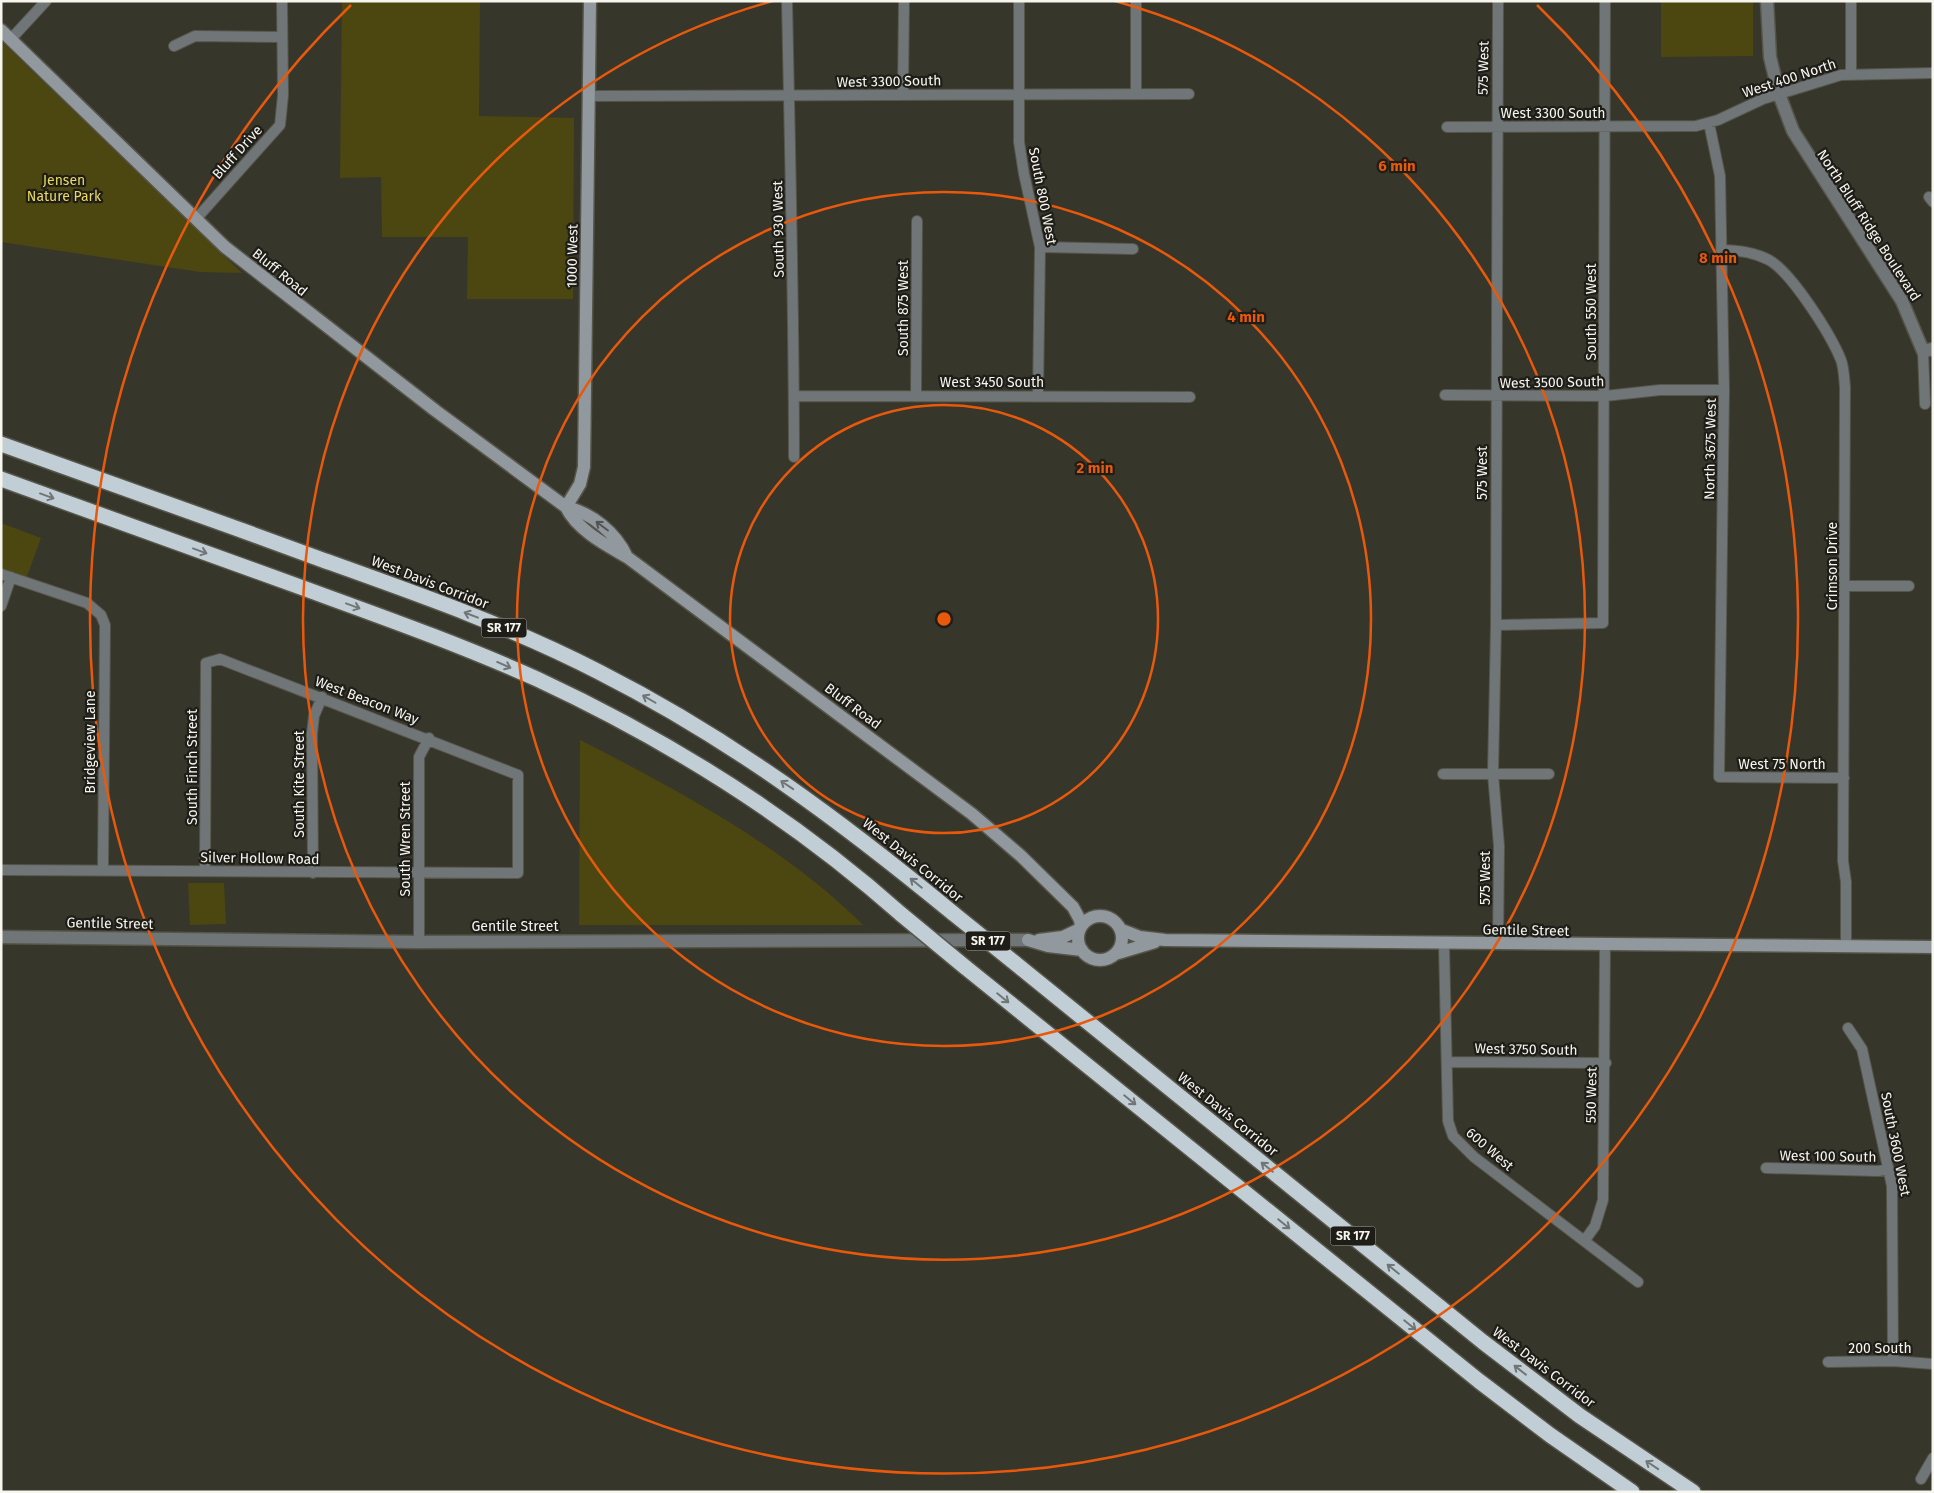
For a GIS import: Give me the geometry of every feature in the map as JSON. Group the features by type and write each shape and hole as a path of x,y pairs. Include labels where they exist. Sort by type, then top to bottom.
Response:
{"highway":[{"name":"West Davis Corridor","path":"1,444 390,584 492,623 598,671 704,731 795,790 863,840 1497,1352 1620,1444 1693,1492"},
{"name":"SR 177","path":"1,479 403,624 493,660 562,691 647,735 719,778 827,854 1479,1381 1632,1492"}],"main road":[{"name":"1000 West","path":"566,507 580,484 584,467 590,1"},
{"name":"Bluff Road","path":"1,30 225,247 295,304 566,507 583,512 607,529 620,543 627,557 958,803 1003,840 1074,908 1080,928"},
{"name":"Bluff Road","path":"1054,889 1078,905 1101,915"},
{"path":"1115,954 1123,940 1122,930 1116,921 1101,915 1090,918 1080,928 1078,940 1082,950 1090,957 1100,960 1146,943 1165,940"},
{"name":"Gentile Street","path":"1028,940 1051,939 1080,928"},
{"name":"Gentile Street","path":"1122,930 1140,937 1165,940 1605,946 1933,947"},
{"name":"Gentile Street","path":"1028,940 1048,946 1082,950"}],"street":[{"path":"11,39 46,1"},
{"name":"Bluff Drive","path":"196,219 280,125 283,94 282,1"},
{"name":"South 930 West","path":"788,1 794,457"},
{"path":"903,93 904,1"},
{"name":"South 800 West","path":"1020,1 1019,142 1040,247 1038,396"},
{"path":"1136,1 1136,94"},
{"name":"575 West","path":"1498,1 1494,774 1499,846 1498,944"},
{"name":"South 550 West","path":"1496,625 1603,622 1605,1"},
{"name":"North Bluff Ridge Boulevard","path":"1767,1 1768,42 1779,94 1793,131 1808,158 1902,301 1928,350 1925,404"},
{"path":"1851,1 1851,73"},
{"path":"174,46 195,36 282,38"},
{"name":"West 400 North","path":"1658,126 1708,123 1744,106 1851,73 1933,73"},
{"name":"West 3300 South","path":"590,96 789,96 903,93 1189,94"},
{"name":"North 3675 West","path":"1708,123 1720,176 1724,390 1719,777"},
{"name":"West 3300 South","path":"1447,127 1606,128 1658,126"},
{"name":"South 875 West","path":"916,395 917,221"},
{"path":"1040,247 1133,249"},
{"name":"Crimson Drive","path":"1721,250 1749,252 1770,260 1786,273 1834,343 1842,362 1845,387 1846,586 1844,778 1846,946"},
{"name":"West 3500 South","path":"1445,395 1605,396 1660,390 1724,390"},
{"name":"West 3450 South","path":"794,396 1190,397"},
{"path":"1,606 6,576"},
{"name":"Bridgeview Lane","path":"6,576 87,603 101,615 105,625 103,870"},
{"path":"1846,586 1909,586"},
{"name":"West Beacon Way","path":"206,663 220,659 428,738 518,775 518,873"},
{"name":"South Finch Street","path":"205,871 206,663"},
{"name":"South Kite Street","path":"313,873 312,734 314,716 322,697"},
{"name":"South Wren Street","path":"419,942 419,757 428,738"},
{"path":"1443,774 1549,774"},
{"name":"West 75 North","path":"1719,777 1844,778"},
{"name":"Silver Hollow Road","path":"1,870 518,873"},
{"name":"Gentile Street","path":"1,937 419,942 1028,940"},
{"name":"600 West","path":"1444,944 1448,1121 1453,1136 1462,1147 1638,1282"},
{"name":"550 West","path":"1585,1240 1595,1226 1603,1200 1606,1063 1605,946"},
{"name":"South 3600 West","path":"1848,1028 1862,1049 1889,1169 1894,1205 1893,1360"},
{"name":"West 3750 South","path":"1447,1062 1606,1063"},
{"name":"West 100 South","path":"1766,1168 1858,1171 1889,1169"},
{"name":"200 South","path":"1828,1362 1893,1360 1933,1364"},
{"path":"1921,1479 1933,1458"}],"green space":[{"path":"342,1 480,1 479,116 574,118 573,299 467,299 468,237 382,237 381,177 340,178"},
{"path":"1661,1 1753,1 1753,56 1661,57"},
{"name":"Jensen Nature Park","path":"1,41 242,273 200,272 1,242"},
{"path":"1,523 41,538 26,579 1,571"},
{"path":"580,740 692,800 765,845 800,870 863,925 579,925"},
{"path":"188,883 224,883 226,924 190,925"}]}
